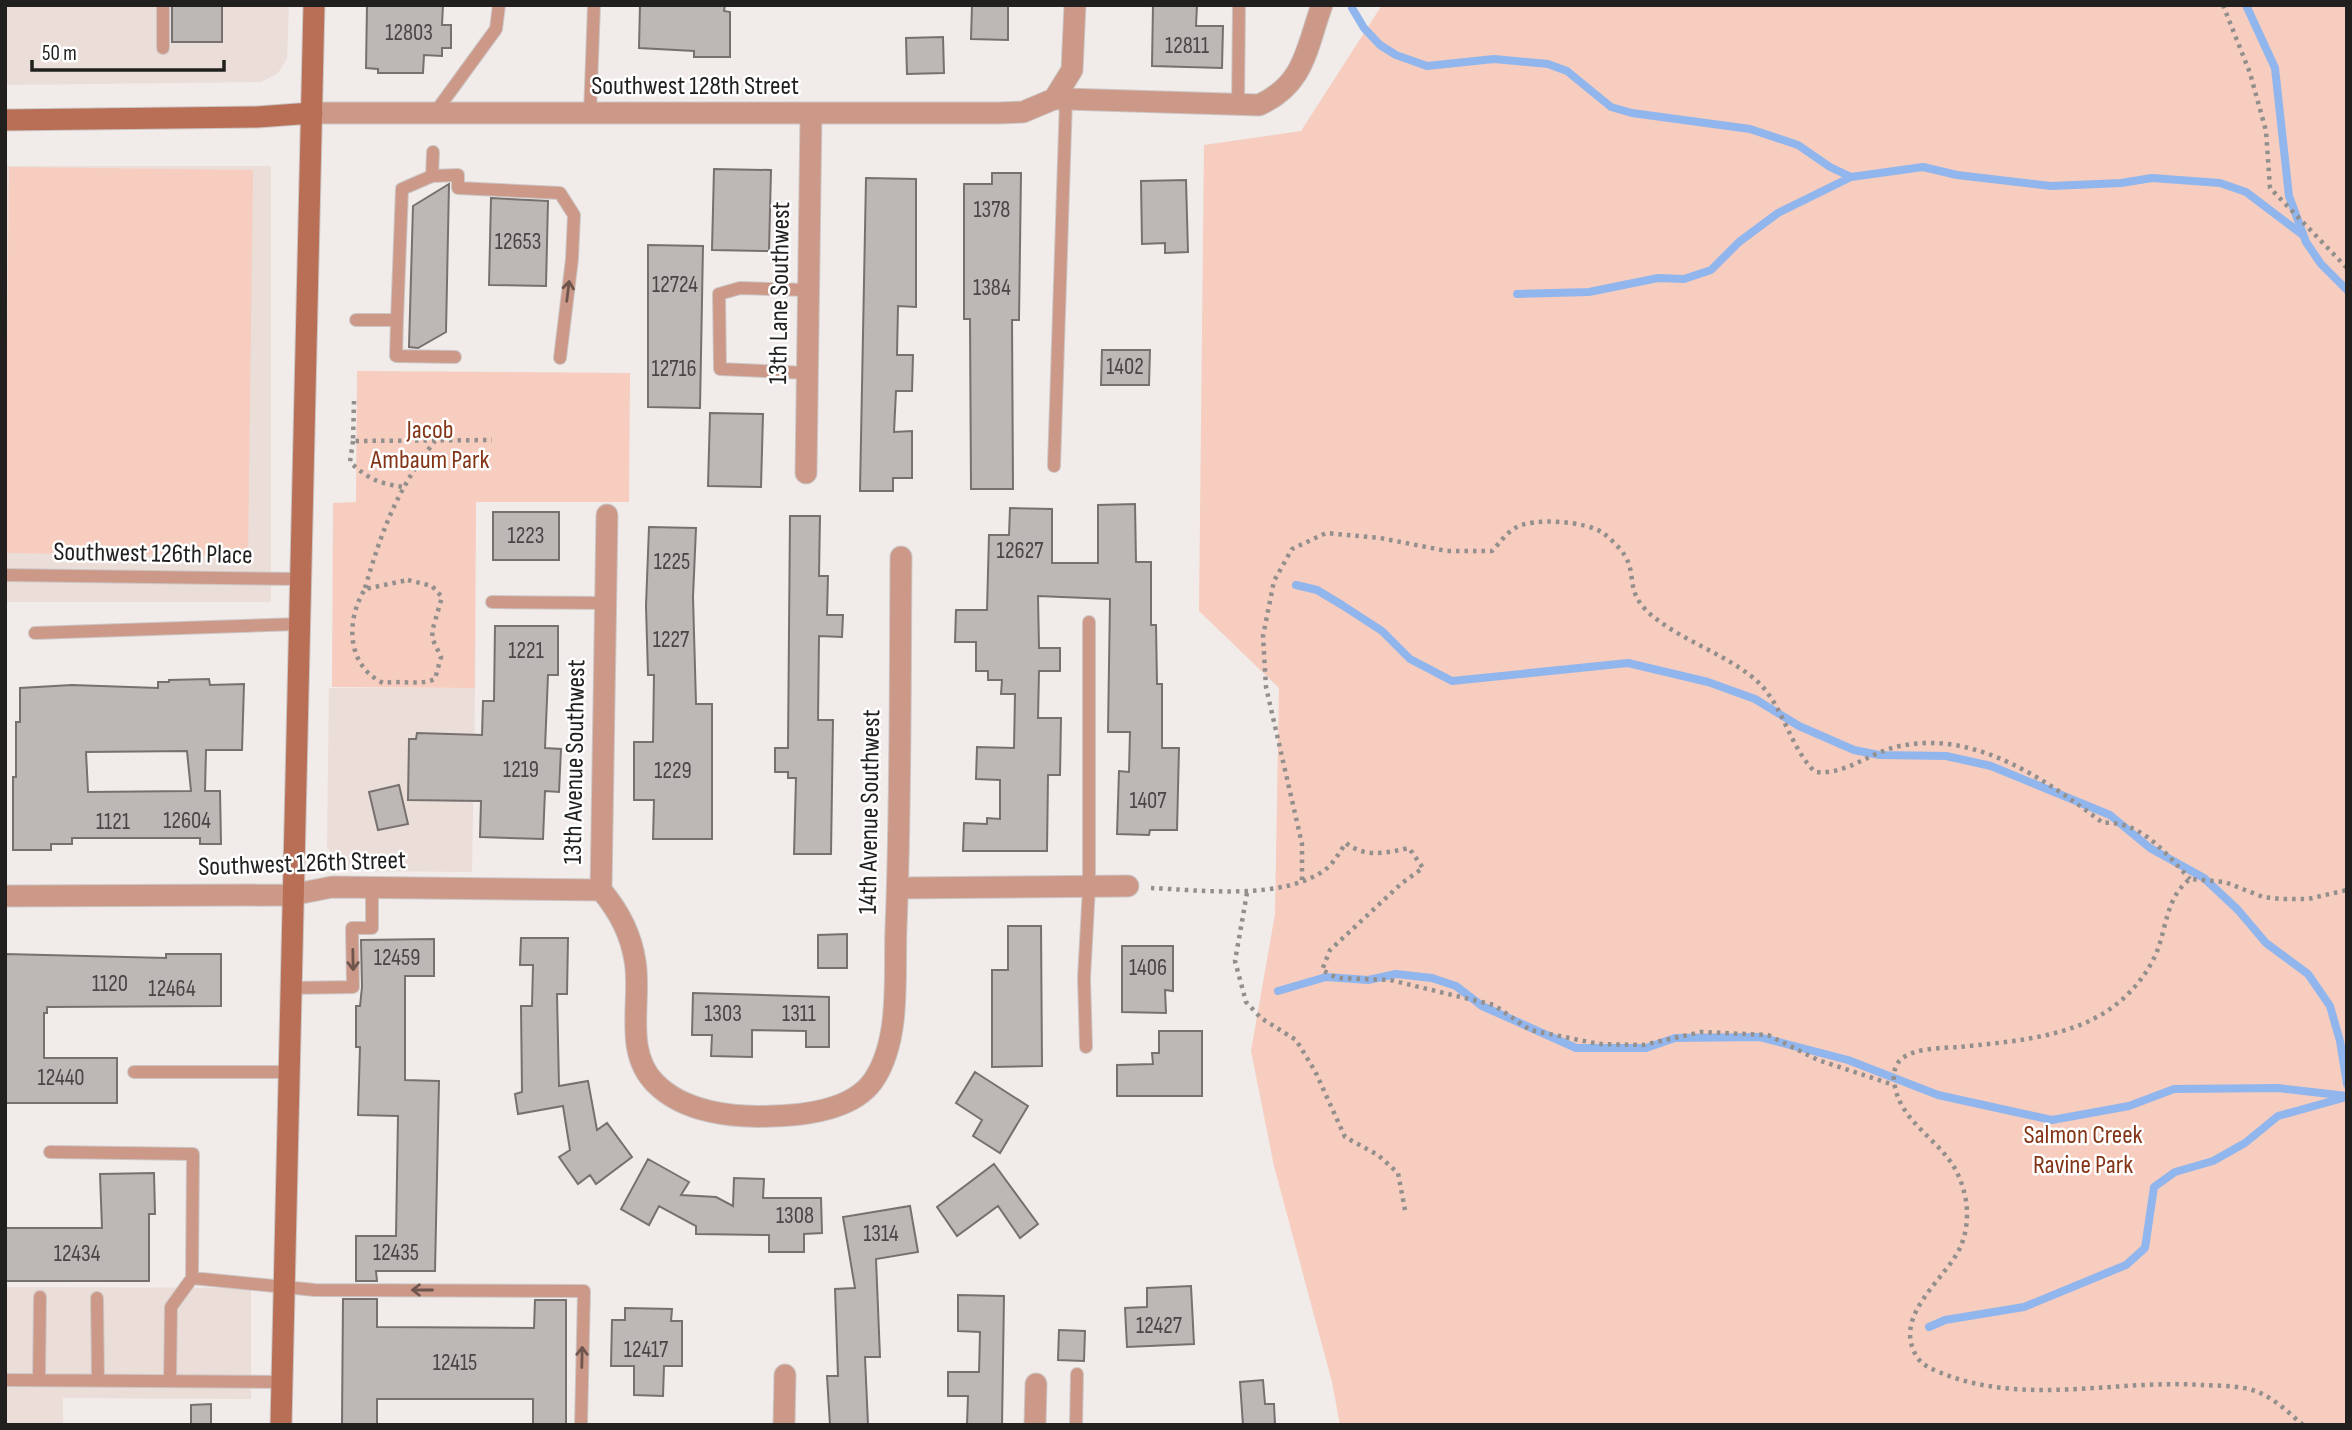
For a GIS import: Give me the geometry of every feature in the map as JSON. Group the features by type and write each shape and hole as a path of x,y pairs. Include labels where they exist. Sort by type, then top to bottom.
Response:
{"main road":[{"path":"281,1425 291,895 314,5"},
{"name":"Southwest 128th Street","path":"5,120 257,117 312,113"}],"street":[{"path":"1060,99 1072,70 1075,5"},
{"name":"Southwest 128th Street","path":"312,113 434,115 1023,112 1060,99 1259,105 1272,99 1296,78 1322,5"},
{"name":"13th Lane Southwest","path":"806,473 811,114"},
{"name":"13th Avenue Southwest","path":"607,515 601,890 621,918 636,962 638,1048 653,1082"},
{"name":"14th Avenue Southwest","path":"653,1082 668,1094 710,1110 748,1117 778,1116 825,1110 862,1093 881,1067 893,1017 898,888 901,557"},
{"path":"898,888 1128,886"},
{"name":"Southwest 126th Street","path":"5,896 291,895 332,887 601,890"},
{"path":"784,1425 785,1375"},
{"path":"1035,1425 1036,1384"}],"lane":[{"path":"163,5 168,46"},
{"path":"434,115 496,29 499,5"},
{"path":"590,114 594,5"},
{"path":"1238,106 1239,5"},
{"path":"1054,466 1060,99"},
{"path":"432,176 433,152"},
{"path":"454,357 396,356 402,189 432,176 458,175 458,188 560,193 574,215 572,259 560,358"},
{"path":"807,373 720,369 719,294 740,288 808,290"},
{"path":"356,320 397,320"},
{"name":"Southwest 126th Place","path":"5,575 300,579"},
{"path":"492,602 606,603"},
{"path":"1086,1046 1084,978 1089,887 1089,622"},
{"path":"35,633 299,624"},
{"path":"290,988 353,988 352,928 372,928 372,887"},
{"path":"134,1072 288,1072"},
{"path":"50,1152 193,1154 192,1278 171,1307 170,1381"},
{"path":"192,1278 315,1290 584,1291 581,1425"},
{"path":"39,1380 40,1297"},
{"path":"97,1298 98,1381"},
{"path":"1076,1425 1077,1374"},
{"path":"5,1380 282,1382"}],"path":[{"path":"2223,5 2249,74 2266,131 2270,188 2347,268"},
{"path":"354,401 350,462 366,478 404,487"},
{"path":"353,441 492,440"},
{"path":"365,589 408,580 432,586 439,591 441,604 432,638 440,665 435,679 428,682 400,680 383,683 364,672 351,636 383,526 404,487 435,441"},
{"path":"1303,880 1302,844 1266,687 1263,636 1274,582 1292,549 1326,533 1380,538 1447,551 1492,551 1515,527 1553,520 1601,531 1626,557 1632,592 1649,613 1690,641 1737,666 1760,684 1787,727 1794,746 1815,772 1838,773 1899,746 1950,744 2001,759 2052,783 2103,823 2118,822 2146,835 2190,879 2225,882 2263,897 2282,899 2308,899 2347,890"},
{"path":"1128,886 1247,893 1303,880 1327,869 1346,844 1358,853 1385,853 1409,848 1423,868 1402,883 1330,950 1322,971 1336,978 1390,980 1462,996 1494,1005 1530,1030 1599,1044 1643,1045 1701,1032 1768,1035 1818,1060 1894,1085"},
{"path":"2190,879 2174,895 2156,954 2145,974 2128,997 2105,1014 2050,1033 2016,1041 1917,1052 1902,1058 1895,1068 1894,1085 1901,1106 1956,1170 1967,1196 1962,1243 1923,1299 1912,1327 1915,1354 1922,1364 1956,1379 2015,1389 2155,1383 2238,1388 2266,1397 2303,1425"},
{"path":"1247,893 1235,961 1246,1002 1261,1018 1296,1040 1315,1071 1345,1137 1378,1156 1398,1172 1405,1210"}],"shaded area":[{"path":"5,5 289,5 287,59 278,73 261,82 5,85"},
{"path":"5,166 271,166 271,602 5,602"},
{"path":"329,688 475,688 472,872 356,871 338,863 327,847"},
{"path":"5,1287 251,1288 251,1399 63,1398 63,1425 5,1425"}],"green space":[{"name":"Salmon Creek Ravine Park","path":"1382,5 2347,5 2347,1425 1340,1425 1332,1382 1274,1166 1251,1051 1275,914 1279,688 1199,611 1204,145 1301,131"},
{"path":"9,167 253,170 248,556 5,553"},
{"name":"Jacob Ambaum Park","path":"357,371 630,373 629,502 476,502 475,688 332,687 333,503 356,502"}],"building":[{"path":"172,5 222,5 222,42 172,42"},
{"path":"367,5 443,5 442,25 451,25 451,48 442,48 442,56 424,55 423,73 378,73 378,69 366,68"},
{"path":"640,5 725,5 724,11 730,12 730,57 694,57 694,51 639,48"},
{"path":"972,5 1008,5 1008,40 971,39"},
{"path":"1153,5 1197,5 1196,26 1223,26 1222,68 1152,66"},
{"path":"943,37 944,73 907,74 906,38"},
{"path":"714,169 771,170 769,251 712,250"},
{"path":"992,173 1021,173 1019,320 1012,320 1013,489 971,489 970,319 964,319 964,184 992,184"},
{"path":"866,178 916,179 916,307 898,306 897,355 913,355 912,391 896,391 894,432 912,431 912,478 893,478 893,491 860,491"},
{"path":"1186,180 1188,252 1165,253 1165,243 1142,244 1141,181"},
{"path":"449,184 446,332 418,348 409,347 413,206"},
{"path":"491,198 548,201 546,286 489,285"},
{"path":"648,245 703,246 700,408 648,407"},
{"path":"1102,350 1150,350 1149,385 1101,385"},
{"path":"710,413 763,414 761,487 708,486"},
{"path":"1135,504 1136,562 1151,562 1151,625 1156,625 1157,684 1162,684 1162,748 1179,748 1177,830 1150,830 1149,835 1117,834 1119,771 1129,772 1130,732 1108,732 1110,599 1038,596 1039,648 1060,648 1060,671 1039,671 1038,718 1061,718 1060,775 1048,775 1047,851 963,851 964,823 987,824 987,818 1000,819 1000,780 976,779 977,747 1014,748 1015,694 1001,694 1002,680 988,680 988,671 976,671 976,642 955,642 956,610 987,610 989,535 1009,535 1010,508 1052,509 1052,563 1098,563 1098,505"},
{"path":"493,512 559,512 559,560 493,560"},
{"path":"790,516 820,516 819,576 828,576 827,615 843,615 842,637 819,636 818,720 833,720 831,854 794,854 796,778 788,778 788,772 775,772 775,748 788,748"},
{"path":"649,527 696,528 693,597 696,704 712,704 712,839 653,839 654,800 634,800 634,742 653,742 654,675 648,675 646,606"},
{"path":"495,626 558,626 558,675 548,675 545,748 561,749 559,792 545,791 543,839 480,837 481,801 408,800 409,739 416,739 417,733 482,735 483,701 494,701"},
{"path":"209,679 210,685 244,684 242,750 206,750 205,791 220,791 221,844 200,844 200,838 72,838 72,844 51,844 51,850 13,850 13,777 16,777 16,722 20,722 20,688 72,685 158,688 158,682","holes":["187,751 191,791 88,792 86,752"]},
{"path":"399,785 408,824 378,830 369,792"},
{"path":"1008,926 1041,926 1042,1066 992,1067 992,970 1008,970"},
{"path":"847,934 847,968 818,968 818,935"},
{"path":"521,938 568,938 567,994 557,994 559,1086 588,1081 597,1130 607,1123 632,1157 596,1184 590,1175 578,1184 559,1157 570,1150 563,1106 518,1114 515,1094 522,1092 521,1006 532,1006 533,965 520,965"},
{"path":"434,939 434,976 405,976 405,1080 439,1081 435,1271 376,1271 377,1281 356,1281 356,1236 396,1236 398,1116 358,1115 360,1047 356,1047 356,1006 360,1006 362,987 361,940"},
{"path":"1122,946 1173,946 1173,991 1165,990 1166,1013 1122,1012"},
{"path":"5,954 166,958 166,954 221,954 221,1006 47,1007 47,1013 44,1013 44,1058 117,1058 117,1103 5,1103"},
{"path":"693,993 829,997 829,1047 806,1047 806,1031 752,1030 752,1057 711,1056 712,1035 692,1035"},
{"path":"1159,1031 1202,1031 1202,1096 1117,1096 1117,1065 1153,1064 1152,1053 1159,1053"},
{"path":"975,1072 1028,1106 1000,1153 973,1136 982,1120 956,1103"},
{"path":"648,1159 689,1182 681,1195 716,1197 733,1206 734,1178 764,1179 763,1198 821,1198 822,1233 804,1234 804,1252 769,1252 769,1235 696,1234 696,1226 659,1206 649,1225 621,1209"},
{"path":"994,1164 1038,1224 1020,1238 998,1206 957,1236 937,1207"},
{"path":"154,1173 155,1214 149,1214 149,1281 5,1281 5,1228 102,1228 100,1174"},
{"path":"910,1206 918,1252 876,1259 880,1357 865,1357 868,1425 830,1425 827,1376 838,1376 835,1289 855,1288 843,1217"},
{"path":"1191,1286 1194,1344 1127,1347 1125,1308 1147,1307 1147,1288"},
{"path":"958,1295 1004,1296 1002,1425 967,1425 968,1396 948,1396 948,1372 979,1372 980,1332 958,1331"},
{"path":"343,1299 377,1299 377,1327 534,1328 535,1300 566,1300 566,1425 533,1425 533,1399 377,1399 377,1425 342,1425"},
{"path":"625,1308 672,1309 671,1321 682,1321 682,1366 664,1366 663,1396 634,1395 634,1366 611,1366 612,1320 625,1320"},
{"path":"1059,1330 1085,1331 1084,1361 1058,1360"},
{"path":"1263,1380 1265,1404 1274,1404 1275,1425 1243,1425 1240,1382"},
{"path":"211,1404 211,1425 191,1425 191,1405"}],"waterway":[{"path":"2246,5 2275,68 2289,196 2306,242 2321,264 2347,290"},
{"path":"1352,8 1364,28 1380,45 1396,55 1427,66 1494,59 1548,64 1567,71 1611,107 1632,113 1750,129 1798,145 1830,167 1851,177 1923,167 1957,175 2051,186 2121,183 2152,178 2220,183 2246,192 2303,235"},
{"path":"1517,294 1589,292 1658,278 1684,279 1711,270 1739,242 1778,213 1851,177"},
{"path":"1296,585 1317,590 1342,605 1382,631 1410,659 1452,681 1628,663 1708,682 1755,699 1799,726 1854,750 1879,755 1946,756 1991,766 2110,815 2150,848 2204,878 2238,910 2266,943 2308,974 2330,1006 2340,1041 2347,1084"},
{"path":"1278,991 1326,977 1368,980 1396,974 1432,978 1456,986 1482,1006 1576,1048 1646,1048 1675,1038 1759,1037 1848,1060 1938,1095 2052,1120 2129,1106 2174,1089 2278,1088 2347,1096"},
{"path":"1929,1327 1945,1320 2024,1307 2126,1265 2145,1248 2154,1187 2175,1172 2213,1161 2245,1143 2278,1116 2343,1098"}]}
